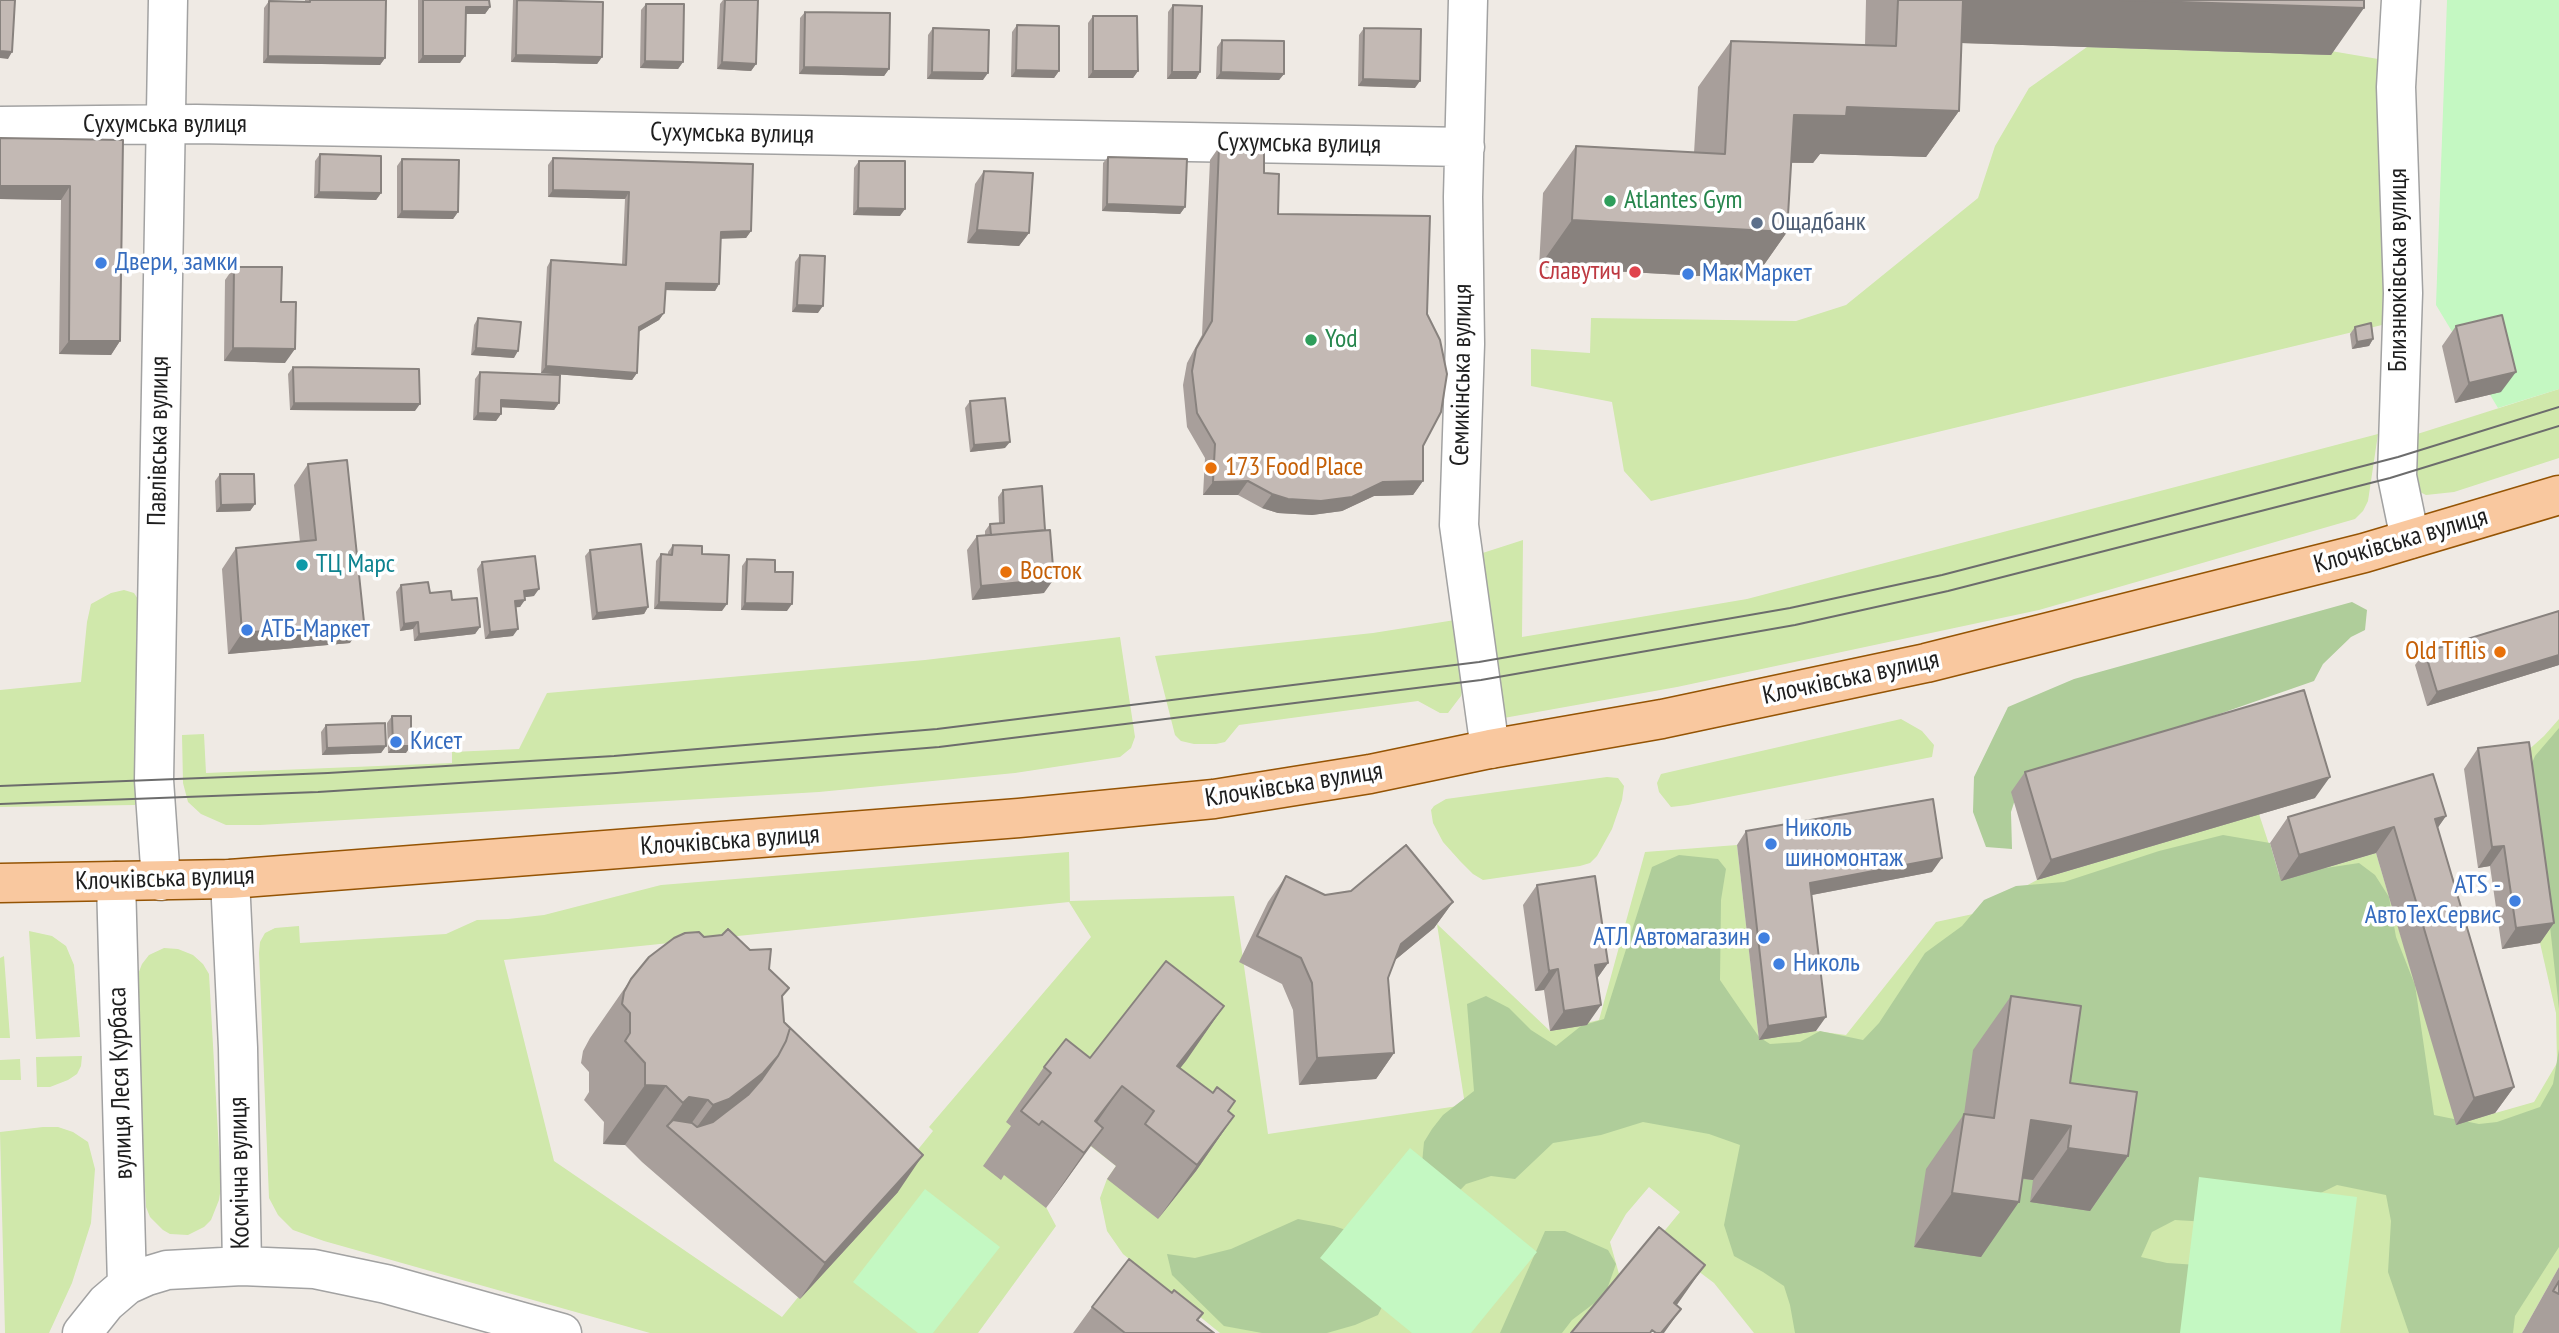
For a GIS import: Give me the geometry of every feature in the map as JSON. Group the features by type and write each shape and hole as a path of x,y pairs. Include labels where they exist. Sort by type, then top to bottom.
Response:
{"main road":[{"name":"Клочківська вулиця","path":"0,883 230,879 964,823 1214,799 1370,774 1490,749 1662,719 1926,663 2364,553 2559,495"}],"street":[{"name":"Павлівська вулиця","path":"162,881 154,780 168,0"},
{"name":"Семикінська вулиця","path":"1468,0 1465,344 1460,525 1490,749"},
{"name":"Близнюківська вулиця","path":"2401,0 2396,87 2403,293 2397,476 2410,539"},
{"name":"Сухумська вулиця","path":"0,127 166,124 1465,147"},
{"name":"Космічна вулиця","path":"230,879 242,1266 314,1269 386,1284 562,1333"},
{"name":"вулиця Леся Курбаса","path":"116,881 127,1285"},
{"path":"82,1333 106,1303 127,1285 147,1276 167,1270 242,1266"}],"green space":[{"path":"2447,0 2559,0 2559,389 2498,408 2436,305"},
{"path":"2087,47 2244,52 2331,51 2390,61 2382,325 1651,501 1624,471 1612,402 1531,386 1531,349 1590,353 1591,318 1796,321 1846,305 1978,198 1995,146 2029,88"},
{"path":"2559,389 2559,458 2454,492 2426,495 2416,490 2411,436"},
{"path":"2378,434 2368,501 2355,519 2039,610 1677,687 1487,721 1464,559 1523,540 1522,637 1747,599"},
{"path":"124,590 134,593 143,607 144,770 135,805 0,807 0,690 81,682 91,604 111,593"},
{"path":"2352,602 2367,610 2365,630 2351,637 2323,664 2314,681 2021,781 2011,812 2012,849 1986,847 1973,812 1974,777 2008,707 2074,679"},
{"path":"1455,620 1463,685 1461,696 1448,713 1440,713 1418,701 1239,725 1225,742 1216,744 1194,744 1181,741 1175,735 1155,656 1373,633"},
{"path":"1120,637 1135,737 1131,748 1120,757 1015,773 819,792 260,825 226,825 201,814 188,802 183,783 182,735 204,734 206,773 452,763 452,752 519,749 547,693 925,660"},
{"path":"1901,719 1922,731 1934,745 1932,757 1688,805 1671,807 1659,792 1657,783 1661,774"},
{"path":"2559,719 2559,1267 2522,1333 1754,1333 1714,1283 1657,1240 1680,1212 1649,1187 1626,1214 1610,1242 1621,1281 1578,1333 1220,1333 1123,1254 1107,1231 1100,1198 1107,1179 1116,1166 1084,1141 1046,1207 1056,1226 978,1333 650,1333 324,1241 293,1230 278,1215 269,1198 259,953 260,942 265,933 275,928 299,926 300,943 446,934 477,920 544,915 661,885 1069,852 1070,901 1234,896 1268,1134 1465,1105 1437,924 1550,1031 1599,1020 1645,852 1737,845 1759,1039 1816,1031 1846,1035 1936,922 1973,914 2037,880 2259,814 2281,881 2376,853 2457,1124 2534,1102 2557,1063 2556,1013 2540,943 2515,762","holes":["1069,902 1091,937 929,1127 933,1131 782,1317 554,1161 504,960"]},
{"path":"2559,728 2559,1009 2549,917 2526,777 2535,756"},
{"path":"1607,777 1618,778 1624,786 1622,800 1612,829 1597,856 1590,863 1580,866 1483,880 1473,874 1443,842 1433,823 1431,810 1446,799"},
{"path":"2223,835 2270,843 2279,875 2359,863 2375,875 2389,897 2396,937 2415,985 2434,1115 2479,1124 2497,1122 2540,1107 2553,1084 2559,1049 2559,1247 2515,1316 2513,1333 2409,1333 2388,1272 2391,1221 2386,1195 2337,1185 2292,1207 2208,1222 2175,1220 2152,1232 2141,1257 2167,1263 2244,1268 2275,1333 1795,1333 1784,1286 1734,1256 1724,1225 1740,1145 1709,1134 1643,1122 1601,1135 1553,1143 1515,1179 1491,1176 1466,1184 1440,1211 1421,1174 1424,1142 1432,1129 1443,1115 1474,1091 1467,1004 1486,996 1509,1008 1531,1030 1556,1046 1581,1026 1604,1019 1652,867 1679,855 1718,859 1726,869 1721,900 1720,980 1759,1037 1770,1044 1800,1042 1820,1031 1863,1040 1879,1023 1925,953 1962,926 1984,900 2016,886 2064,882 2159,851"},
{"path":"29,931 52,936 66,946 74,965 80,1037 36,1039"},
{"path":"164,948 178,949 193,955 209,974 221,1187 211,1220 188,1235 170,1234 163,1230 150,1217 146,1207 133,987 142,964 149,955"},
{"path":"4,956 10,1038 0,1038 0,958"},
{"path":"82,1056 77,1074 50,1087 37,1087 36,1057"},
{"path":"20,1059 21,1080 0,1080 0,1060"},
{"path":"58,1127 73,1132 88,1142 95,1169 91,1223 72,1283 49,1333 5,1333 0,1132"},
{"path":"1410,1148 1537,1252 1471,1333 1412,1333 1320,1258"},
{"path":"2199,1177 2357,1197 2340,1333 2180,1333"},
{"path":"925,1189 1000,1247 933,1333 918,1333 853,1282"},
{"path":"1298,1219 1334,1226 1373,1239 1401,1269 1378,1315 1327,1333 1262,1333 1224,1326 1172,1275 1167,1254 1195,1258 1231,1249"},
{"path":"1545,1231 1565,1231 1608,1250 1616,1264 1605,1295 1572,1320 1562,1333 1500,1333"}],"building":[{"path":"0,0 15,0 12,52 0,51"},
{"path":"386,0 385,58 268,56 269,1"},
{"path":"423,0 489,0 490,7 466,7 465,56 423,56"},
{"path":"517,0 603,2 602,57 516,55"},
{"path":"725,0 758,0 756,64 722,62"},
{"path":"1898,0 1963,0 1959,111 1847,107 1846,116 1794,115 1787,232 1572,220 1576,146 1725,154 1731,41 1896,46"},
{"path":"2120,0 2364,0 2364,8"},
{"path":"646,4 684,4 683,62 645,61"},
{"path":"1173,5 1202,6 1200,72 1172,72"},
{"path":"805,12 890,13 889,69 804,67"},
{"path":"1093,16 1137,16 1138,71 1093,71"},
{"path":"1017,25 1059,26 1059,71 1016,70"},
{"path":"933,28 989,30 988,73 932,72"},
{"path":"1364,28 1421,29 1420,81 1363,79"},
{"path":"1222,40 1284,41 1284,74 1221,72"},
{"path":"0,138 123,140 120,341 69,341 70,186 0,186"},
{"name":"Yod","path":"1219,147 1264,147 1264,173 1279,174 1278,214 1430,216 1427,314 1440,340 1447,374 1441,412 1423,446 1423,481 1383,482 1352,497 1321,501 1288,499 1248,481 1213,482 1215,444 1197,413 1192,371 1196,349 1212,321"},
{"path":"320,154 381,156 381,193 319,192"},
{"path":"1108,157 1187,159 1185,207 1107,204"},
{"path":"553,158 753,164 751,231 721,232 719,284 666,283 664,313 639,327 637,373 546,366 551,260 626,265 629,192 553,190"},
{"path":"402,159 459,160 458,212 402,211"},
{"path":"859,161 905,161 905,209 858,208"},
{"path":"984,171 1033,173 1029,233 977,230"},
{"path":"800,255 825,256 823,306 797,305"},
{"path":"234,267 282,267 281,302 296,302 295,349 233,348"},
{"path":"2502,315 2516,372 2469,383 2456,326"},
{"path":"478,318 521,322 518,351 476,348"},
{"path":"2371,323 2373,339 2357,342 2355,327"},
{"path":"293,367 419,369 420,404 294,403"},
{"path":"480,372 560,375 559,403 501,400 501,414 478,413"},
{"path":"1005,398 1010,442 974,445 970,401"},
{"name":"ТЦ Марс","path":"347,460 364,622 242,633 236,548 316,540 308,464"},
{"path":"220,474 254,474 255,504 221,505"},
{"path":"1042,486 1045,530 991,535 990,524 1004,523 1003,490"},
{"name":"Восток","path":"1050,530 1054,579 981,586 977,536"},
{"path":"641,544 648,607 597,613 590,550"},
{"path":"673,545 702,546 702,554 729,555 727,604 659,602 661,554 672,555"},
{"path":"535,556 539,589 524,591 525,600 515,601 518,629 490,632 482,562"},
{"path":"747,559 775,560 775,572 793,572 792,604 745,603"},
{"path":"428,582 430,593 451,591 452,600 477,598 480,627 419,634 418,622 404,624 401,585"},
{"path":"2559,611 2559,655 2437,692 2425,652"},
{"path":"2304,690 2330,777 2051,860 2025,772"},
{"path":"392,716 411,716 411,746 393,746"},
{"path":"385,723 386,746 327,748 326,725"},
{"path":"2529,742 2554,923 2516,928 2504,846 2492,847 2478,748"},
{"path":"2433,774 2446,816 2435,819 2514,1087 2474,1098 2394,827 2299,855 2288,817"},
{"name":"Николь","path":"1933,799 1942,858 1810,883 1826,1017 1768,1026 1746,831"},
{"path":"1406,845 1453,902 1401,944 1388,978 1394,1053 1317,1058 1312,983 1301,958 1257,936 1286,876 1325,895 1351,891"},
{"path":"1595,876 1608,963 1595,965 1601,1005 1564,1011 1558,969 1549,971 1537,885"},
{"path":"728,929 750,950 771,949 769,969 789,988 782,996 784,1022 790,1028 778,1056 763,1073 729,1099 713,1105 708,1100 689,1097 683,1103 666,1086 645,1085 645,1063 625,1041 630,1033 630,1013 622,1004 624,992 649,957 674,938 685,933 699,932 704,937 722,935"},
{"path":"1166,961 1224,1006 1177,1066 1213,1093 1217,1087 1235,1101 1228,1111 1234,1116 1197,1165 1145,1124 1154,1111 1122,1086 1095,1121 1103,1128 1084,1153 1042,1121 1039,1125 1021,1111 1051,1073 1044,1067 1066,1039 1090,1058"},
{"path":"2011,996 2081,1006 2070,1083 2137,1092 2128,1156 2068,1148 2071,1126 2031,1120 2019,1202 1952,1193 1964,1114 1994,1118"},
{"path":"785,1023 923,1155 825,1263 667,1126 673,1120 692,1123 697,1127 713,1122 748,1095 762,1079 786,1041 790,1028"},
{"path":"1659,1227 1705,1265 1674,1303 1681,1309 1661,1333 1652,1330 1650,1333 1571,1333"},
{"path":"1129,1259 1172,1293 1174,1290 1203,1313 1197,1320 1214,1333 1125,1333 1092,1307"},
{"path":"2559,1281 2559,1294 2553,1291"}],"tram line":[{"path":"0,786 328,773 614,756 937,729 1479,662 1790,608 1942,575 2398,457 2559,407"},
{"path":"0,804 318,792 616,773 939,747 1481,680 1795,625 1948,591 2390,478 2559,426"}],"place":[{"name":"Atlantes Gym","path":"1610,201"},
{"name":"Ощадбанк","path":"1757,223"},
{"name":"Двери, замки","path":"101,263"},
{"name":"Славутич","path":"1635,272"},
{"name":"Мак Маркет","path":"1688,274"},
{"name":"Yod","path":"1311,340"},
{"name":"173 Food Place","path":"1211,468"},
{"name":"ТЦ Марс","path":"302,565"},
{"name":"Восток","path":"1006,572"},
{"name":"АТБ-Маркет","path":"247,630"},
{"name":"Old Tiflis","path":"2500,652"},
{"name":"Кисет","path":"396,742"},
{"name":"Николь шиномонтаж","path":"1771,844"},
{"name":"ATS - АвтоТехСервис","path":"2515,901"},
{"name":"АТЛ Автомагазин","path":"1764,938"},
{"name":"Николь","path":"1779,964"}]}
